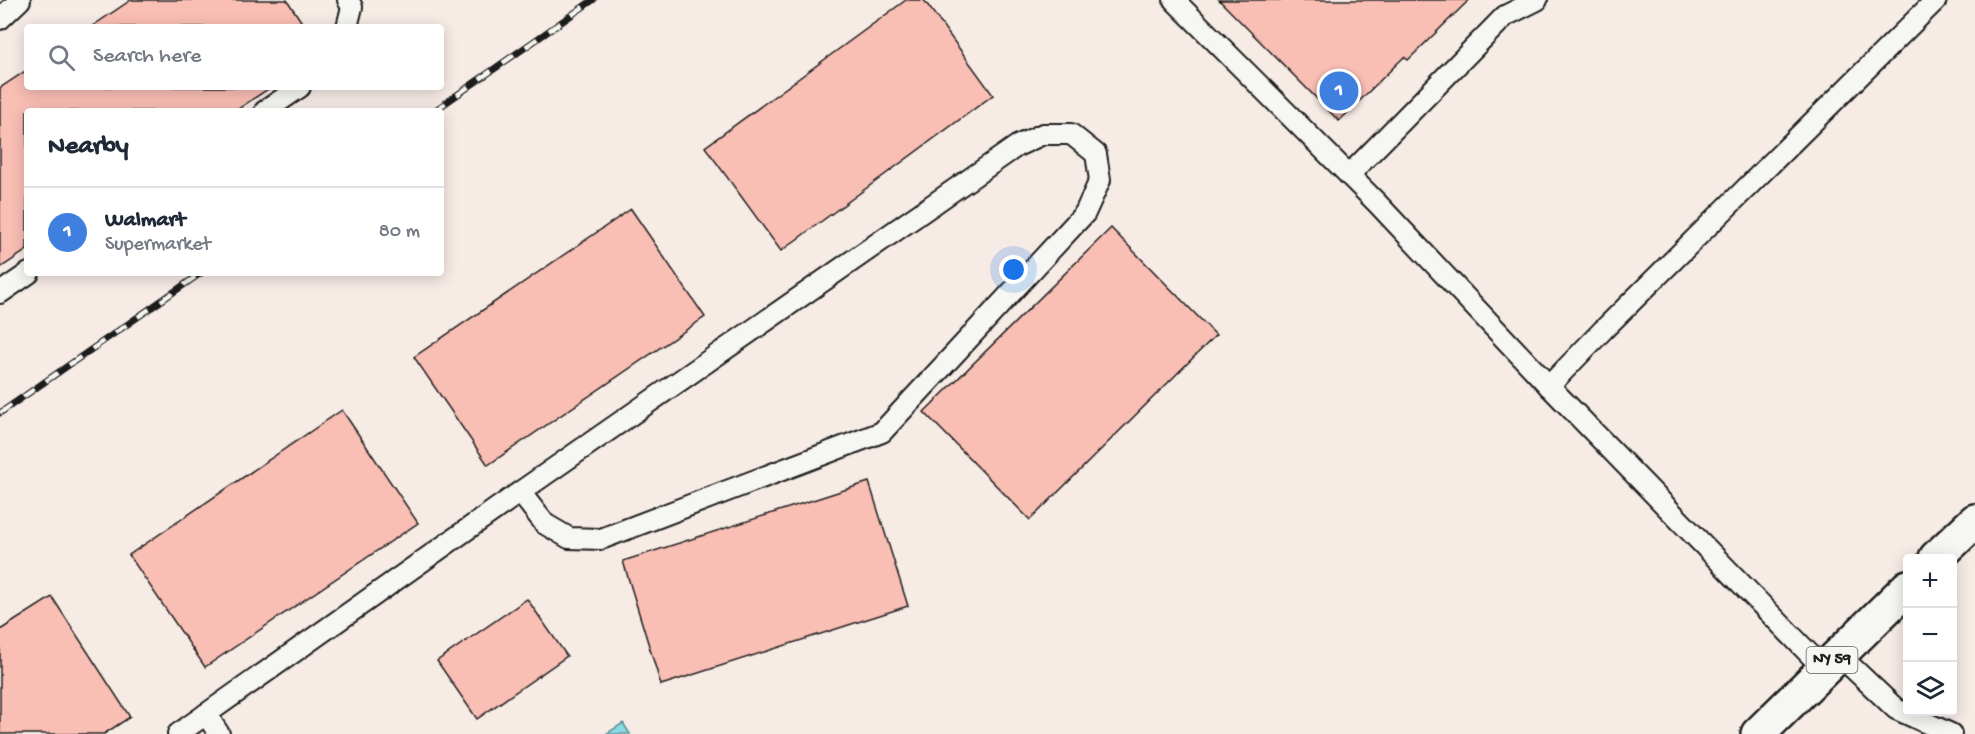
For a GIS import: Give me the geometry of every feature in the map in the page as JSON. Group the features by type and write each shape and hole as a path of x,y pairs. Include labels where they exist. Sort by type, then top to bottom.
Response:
{"main road":[{"path":"1940,554 1975,521"},
{"name":"NY 59","path":"1758,734 1903,592"}],"lane":[{"path":"0,18 20,0"},
{"path":"348,0 352,7 348,24"},
{"path":"1174,0 1377,203 1549,386 1831,661 1896,709 1950,734"},
{"path":"1348,175 1505,16 1536,0"},
{"path":"1549,386 1936,0"},
{"path":"269,108 296,90"},
{"path":"178,734 520,492 1017,146 1043,134 1071,134 1096,154 1100,180 1085,213 882,432 601,539 569,538 545,524 520,492"},
{"path":"0,293 25,276"},
{"path":"206,714 219,734"}],"water":[{"path":"623,723 630,734 606,734"}],"building":[{"path":"131,0 287,0 303,24 95,24"},
{"path":"906,0 924,0 993,95 781,251 705,147"},
{"path":"1219,0 1469,0 1408,60 1404,57 1339,121"},
{"path":"24,72 24,90 266,90 240,108 24,108 24,252 0,268 0,88"},
{"path":"631,209 705,317 488,465 414,357"},
{"path":"1111,228 1216,335 1030,520 924,412"},
{"path":"342,410 418,523 205,667 129,555"},
{"path":"869,482 908,606 661,685 623,561"},
{"path":"52,597 130,717 104,734 0,734 0,630"},
{"path":"527,599 567,656 477,719 437,661"}],"railway":[{"path":"438,108 593,0"},
{"path":"0,413 197,276"}],"place":[{"name":"Walmart","path":"1339,91"}]}
